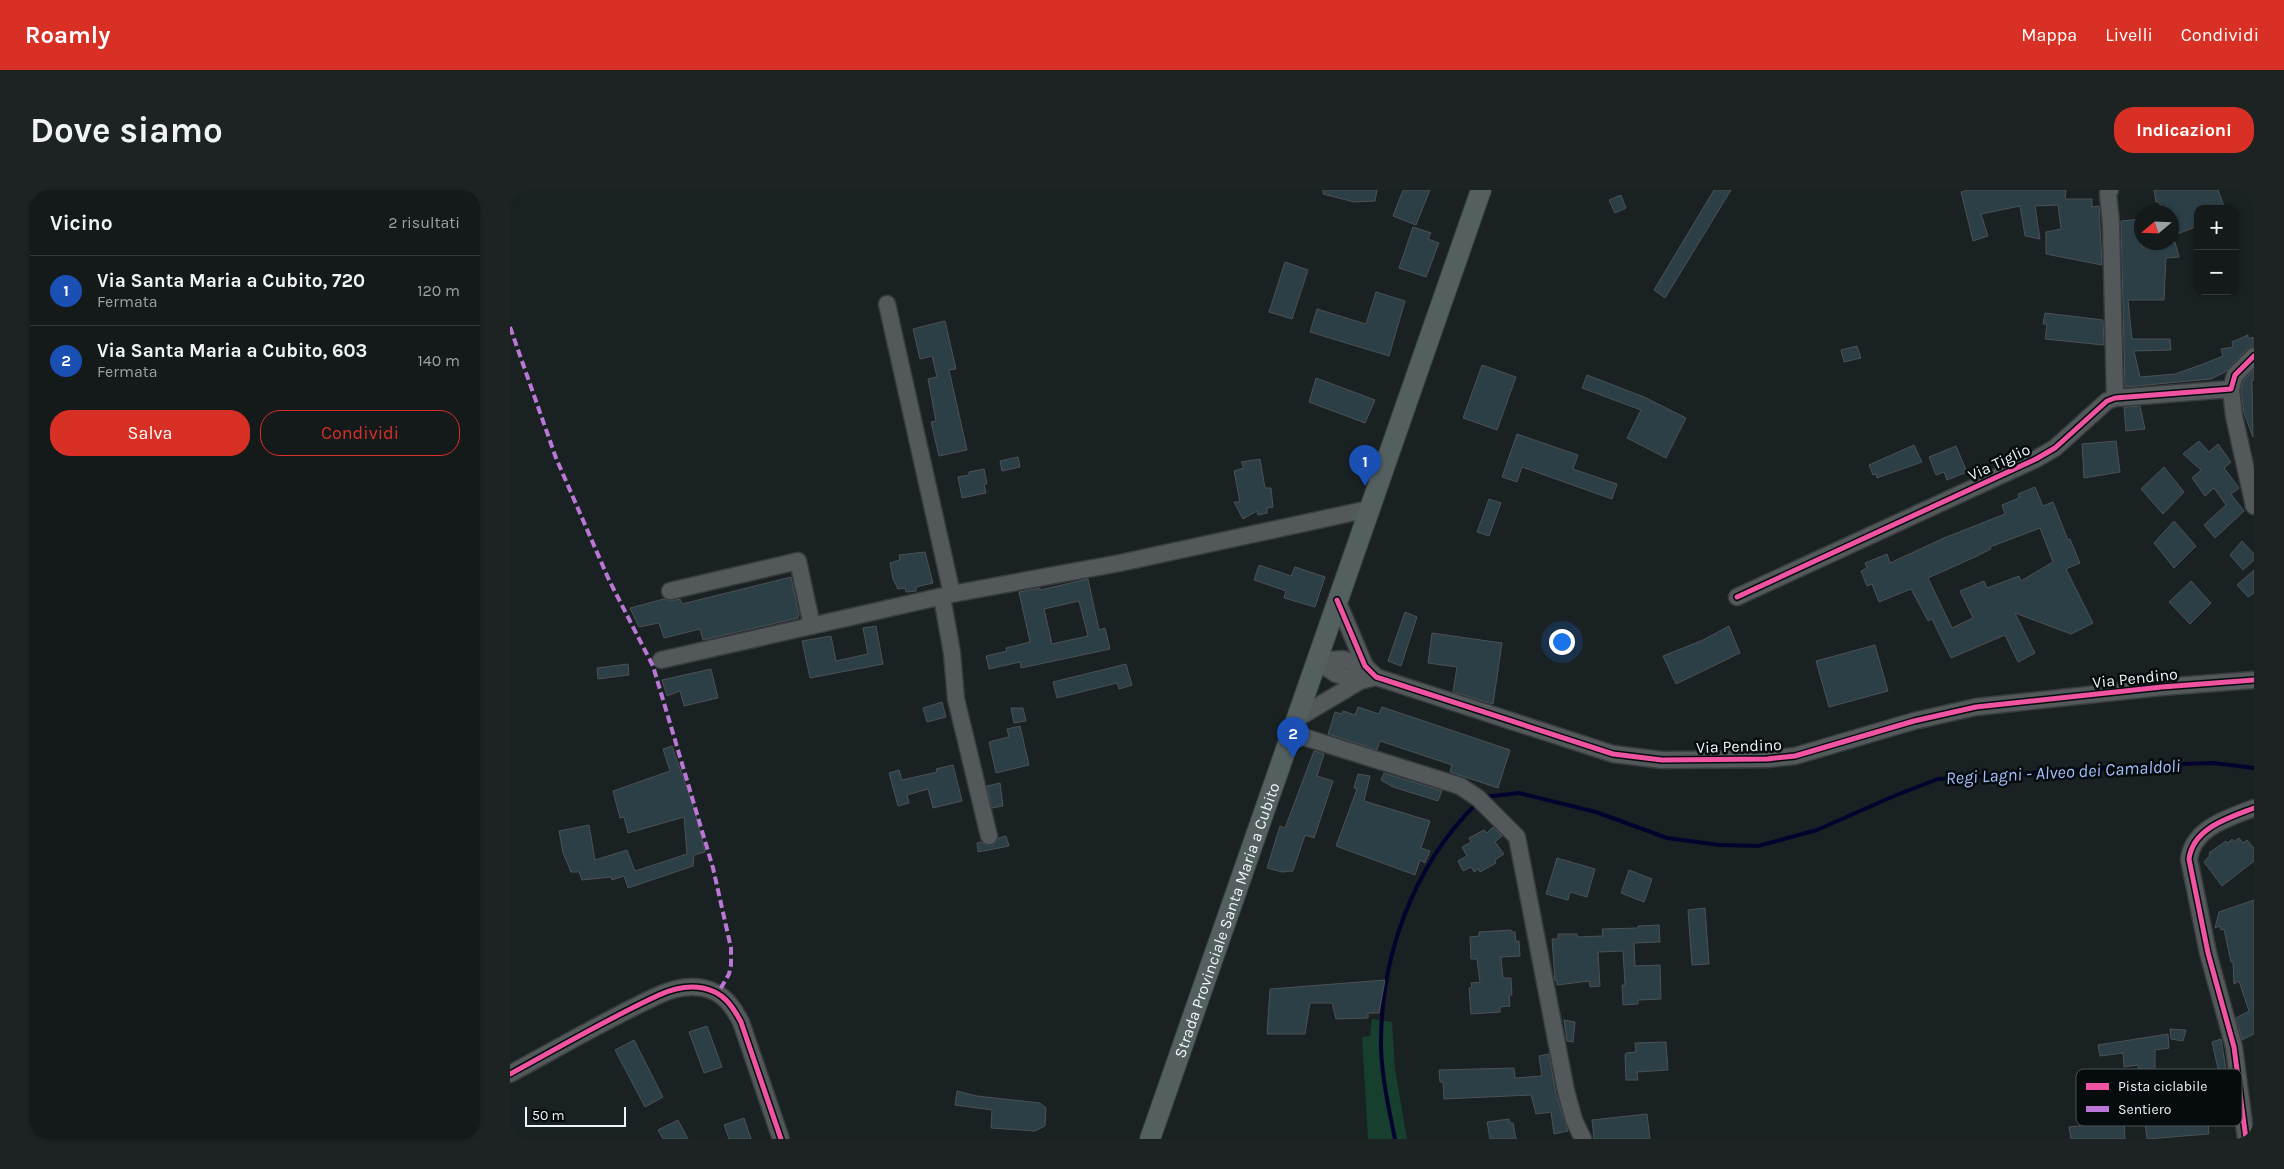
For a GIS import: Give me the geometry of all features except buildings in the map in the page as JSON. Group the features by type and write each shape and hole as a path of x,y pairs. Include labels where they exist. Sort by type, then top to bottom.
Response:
{"main road":[{"name":"Strada Provinciale Santa Maria a Cubito","path":"1150,1139 1482,190"}],"street":[{"path":"2110,190 2108,193 2115,398 2231,389"},
{"path":"887,304 947,596 956,699 989,836"},
{"path":"2254,356 2235,375 2231,389 2234,416 2254,506"},
{"name":"Via Tiglio","path":"1737,597 2036,459 2055,448 2107,401 2115,398"},
{"path":"661,660 947,596 1120,563 1369,509"},
{"path":"670,591 798,561 812,626"},
{"path":"1294,726 1367,675 1337,600"},
{"name":"Via Pendino","path":"1316,661 1343,659 1367,675 1613,754 1662,760 1768,759 1786,757 1976,707 2162,687 2254,680"},
{"path":"1294,726 1460,786 1481,801 1517,837 1566,1091 1574,1120 1583,1139"},
{"path":"2237,1069 2234,1047 2208,953 2189,860 2190,850 2201,834 2254,808"},
{"path":"510,1074 659,995 688,987 702,987 718,993 731,1004 741,1022 782,1139"},
{"path":"2242,1108 2246,1139"}],"green space":[{"path":"1372,1019 1392,1022 1395,1069 1407,1139 1368,1139 1362,1037 1370,1036"}],"waterway":[{"name":"Regi Lagni - Alveo dei Camaldoli","path":"1484,797 1519,793 1596,812 1667,838 1720,845 1758,846 1817,830 1938,779 2151,765 2214,763 2254,768"},
{"name":"Regi Lagni - Alveo dei Camaldoli","path":"1395,1139 1384,1082 1381,1048 1382,1014 1386,981 1394,948 1404,916 1434,856 1454,828 1477,803"}],"marked path":[{"path":"510,327 556,458 609,580 653,666 713,868 731,948 729,974 718,993"}],"cycle path":[{"path":"1737,597 2036,459 2055,448 2107,401 2115,398 2231,389 2235,375 2254,356"},
{"path":"1337,600 1365,666 1376,677 1613,754 1662,760 1767,759 1795,756 1914,721 1976,707 2162,687 2254,680"},
{"path":"2237,1069 2234,1047 2208,953 2189,859 2192,848 2204,832 2223,820 2254,808"},
{"path":"510,1074 659,995 680,988 703,988 716,993 726,1000 741,1022 781,1139"},
{"path":"2242,1108 2246,1139"}],"place":[{"name":"Via Santa Maria a Cubito, 720","path":"1365,486"},
{"name":"Via Santa Maria a Cubito, 603","path":"1293,758"}]}
